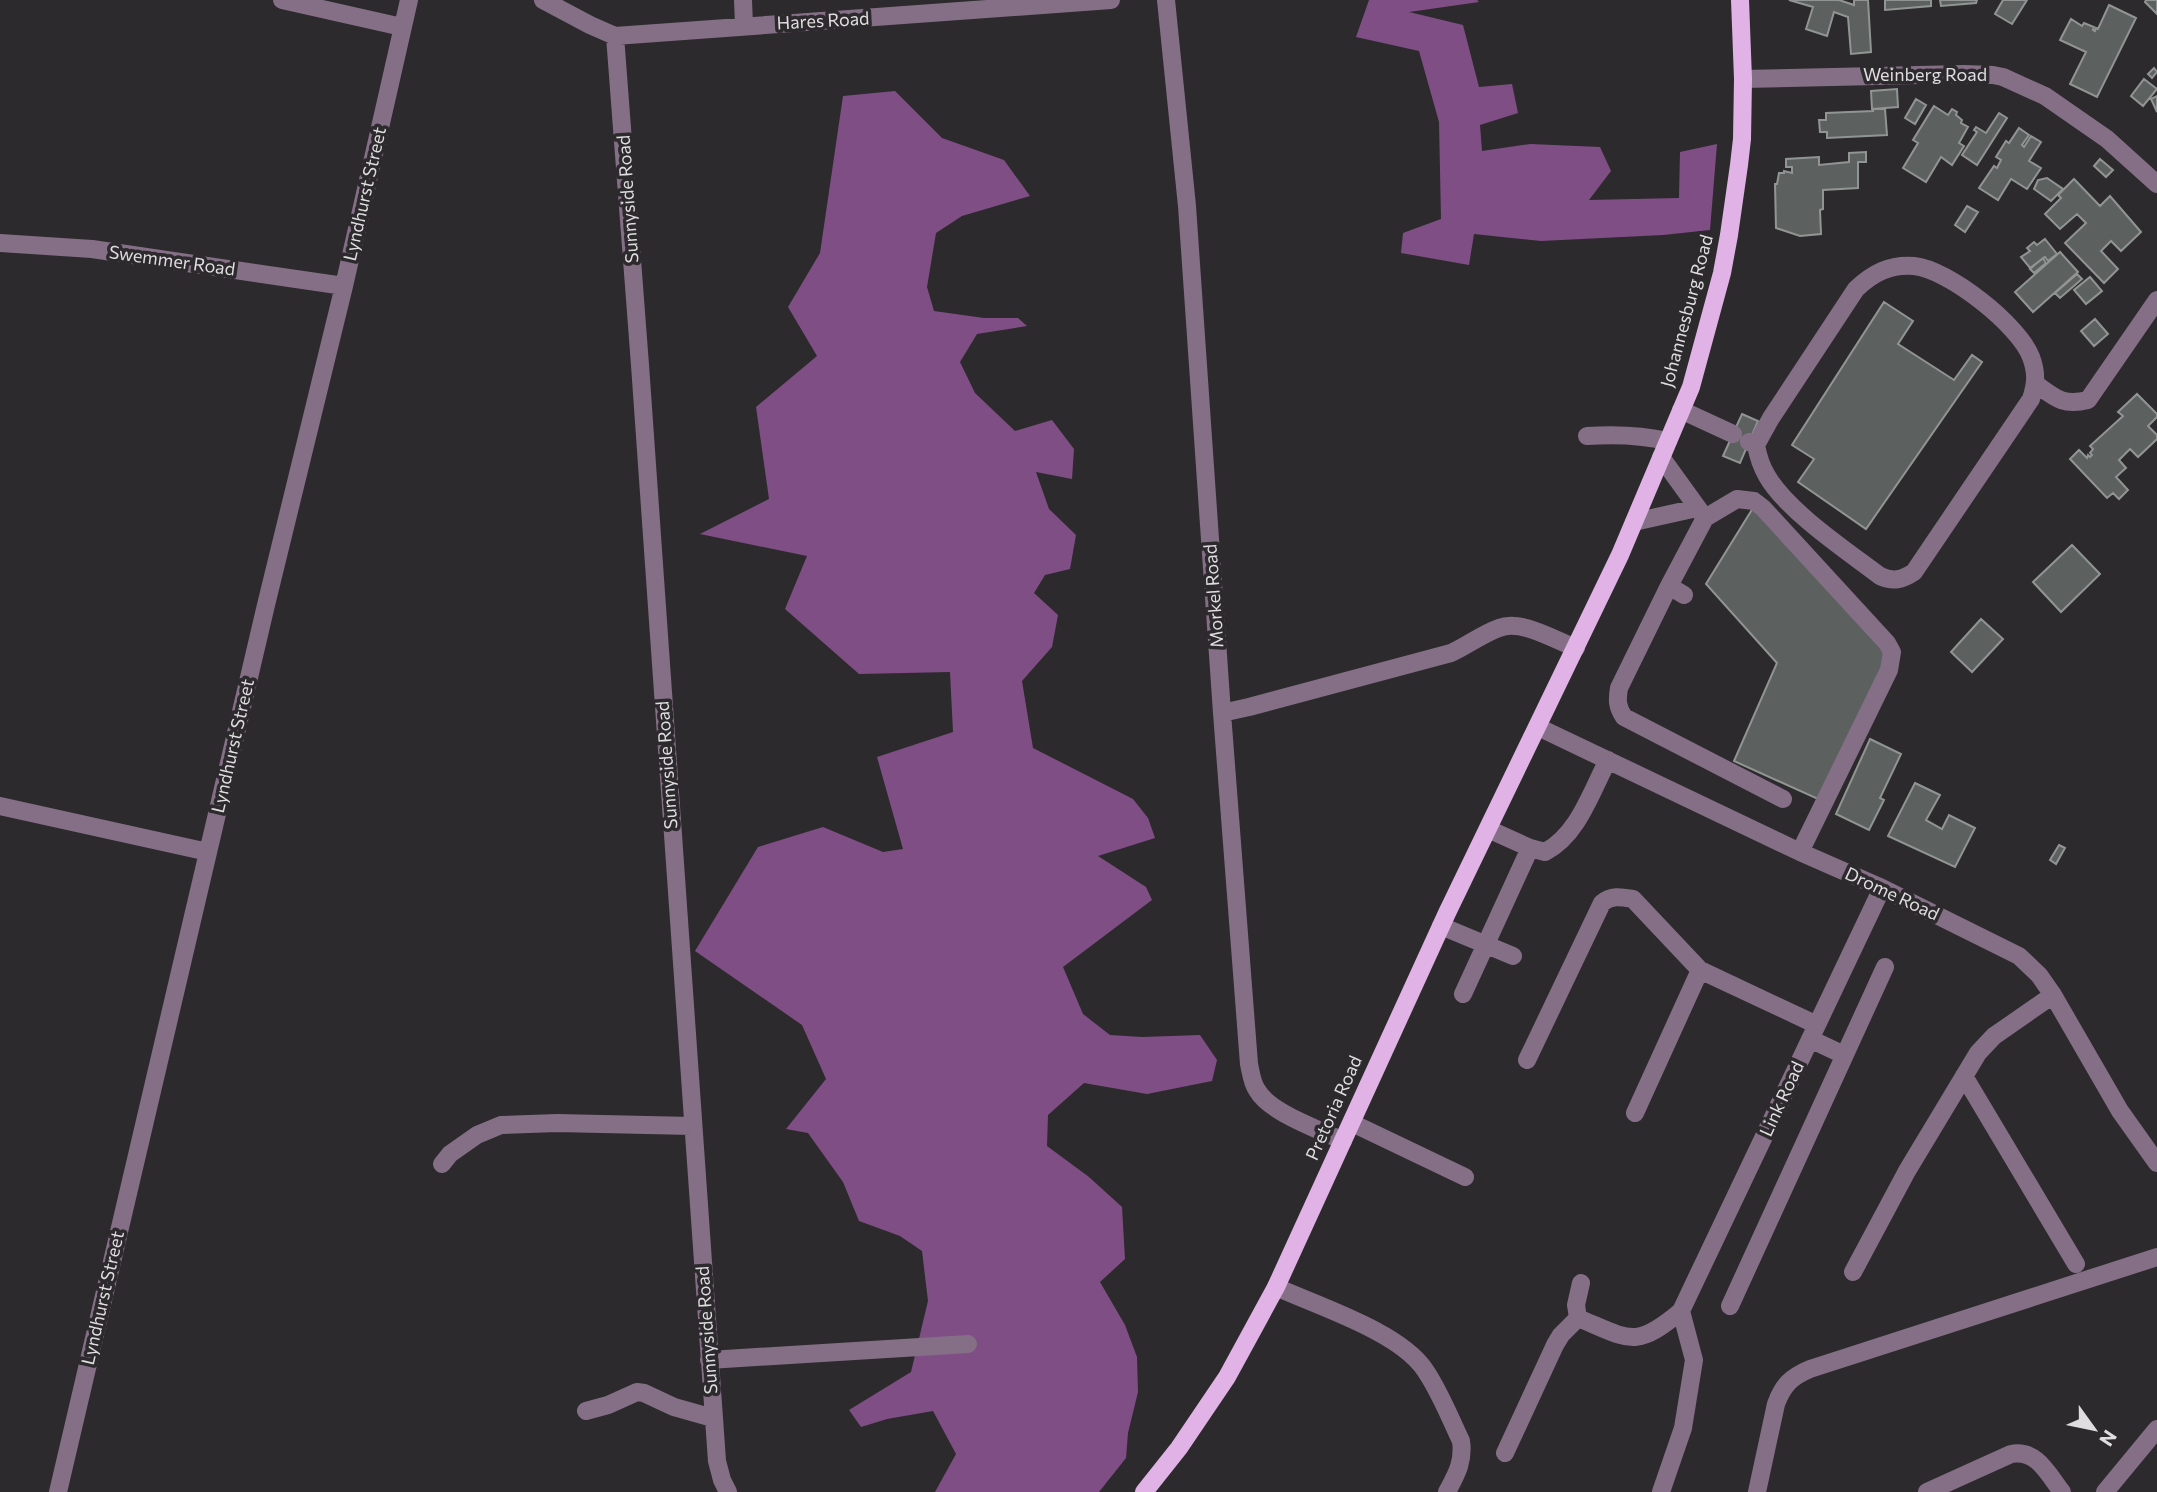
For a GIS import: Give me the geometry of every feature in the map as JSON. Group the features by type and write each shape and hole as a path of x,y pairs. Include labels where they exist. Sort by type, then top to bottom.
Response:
{"main road":[{"name":"Johannesburg Road","path":"1538,727 1634,522 1691,387 1717,298 1730,235 1742,139 1740,0"},
{"name":"Pretoria Road","path":"1144,1492 1179,1448 1227,1377 1276,1287 1441,926 1538,727"}],"street":[{"path":"282,0 402,27"},
{"name":"Lyndhurst Street","path":"58,1492 266,605 344,286 409,0"},
{"name":"Hares Road","path":"543,0 590,26 615,36 1111,0"},
{"path":"743,0 744,25"},
{"name":"Morkel Road","path":"1167,0 1187,206 1249,1064 1259,1095 1282,1111 1343,1141"},
{"name":"Sunnyside Road","path":"615,36 713,1418 717,1461 728,1492"},
{"name":"Weinberg Road","path":"1743,79 1964,74 2003,77 2045,96 2107,139 2157,184"},
{"name":"Swemmer Road","path":"0,243 92,249 344,286"},
{"path":"1913,265 1936,272 1973,295 2006,322 2030,354 2036,384 2031,399 2006,438 1914,572 1904,578 1889,580 1880,576 1818,528 1779,493 1767,476 1752,444 1856,289 1869,277 1895,267 1913,265"},
{"path":"2036,384 2064,402 2088,400 2157,300"},
{"path":"1681,410 1733,434"},
{"path":"1587,436 1647,436 1665,449 1701,513 1676,591 1619,688 1618,709 1624,718 1783,799"},
{"path":"1634,522 1701,513 1737,499 1754,501 1887,643 1892,652 1889,670 1800,852"},
{"path":"1222,713 1451,653 1496,628 1507,625 1532,631 1576,648"},
{"name":"Drome Road","path":"1538,727 2008,949 2030,965 2053,995 2120,1111 2157,1163"},
{"path":"1488,829 1545,852 1555,847 1566,837 1608,760"},
{"path":"0,806 208,852"},
{"path":"1463,994 1531,848"},
{"name":"Link Road","path":"1681,1311 1882,888"},
{"path":"1527,1060 1602,903 1609,898 1619,897 1633,900 1700,970 1814,1032 1844,1055"},
{"path":"1441,926 1513,956"},
{"path":"1730,1306 1885,967"},
{"path":"1634,1113 1700,970"},
{"path":"1853,1272 1907,1171 1978,1053 1994,1036 2053,995"},
{"path":"1964,1076 2076,1264"},
{"path":"1352,1123 1465,1177"},
{"path":"443,1164 450,1154 477,1135 501,1125 692,1126"},
{"path":"1757,1492 1776,1404 1781,1390 1795,1376 2157,1257"},
{"path":"1504,1453 1555,1345 1577,1318 1576,1305 1581,1283"},
{"path":"1276,1287 1387,1337 1412,1354 1424,1368 1461,1441 1461,1466 1447,1492"},
{"path":"1577,1318 1627,1338 1647,1336 1681,1311 1695,1360 1683,1428 1661,1492"},
{"path":"709,1360 968,1344"},
{"path":"586,1411 608,1405 636,1392 713,1418"},
{"path":"2105,1492 2157,1429"},
{"path":"1927,1492 2021,1452 2038,1461 2062,1492"}],"shaded area":[{"path":"1369,0 1477,0 1479,2 1409,12 1463,25 1479,87 1512,84 1518,113 1480,125 1482,151 1530,144 1600,147 1611,171 1589,200 1679,198 1680,152 1717,144 1710,230 1541,241 1474,234 1469,265 1401,253 1403,233 1441,219 1439,122 1419,51 1356,37"},
{"path":"895,91 942,138 1004,160 1030,196 962,216 936,233 927,287 934,311 984,318 1018,318 1027,326 977,334 960,362 975,393 1015,431 1052,420 1074,449 1072,479 1036,472 1049,509 1076,535 1070,569 1045,575 1034,593 1058,615 1052,647 1022,681 1033,748 1133,799 1148,818 1155,838 1098,856 1146,887 1152,900 1063,967 1083,1014 1110,1035 1200,1035 1217,1060 1212,1081 1147,1094 1084,1083 1048,1115 1047,1146 1089,1177 1122,1207 1125,1259 1100,1282 1125,1325 1137,1357 1138,1392 1128,1433 1126,1458 1099,1492 935,1492 956,1454 933,1411 887,1419 861,1427 849,1410 911,1372 928,1301 922,1251 900,1236 859,1221 843,1182 808,1133 786,1129 826,1079 802,1025 695,951 758,847 823,827 883,852 903,849 877,757 953,732 950,672 859,674 785,609 807,556 700,534 769,499 756,407 817,356 788,307 820,253 843,96"}],"building":[{"path":"1789,0 1839,0 1854,5 1854,0 1868,0 1871,52 1851,54 1848,17 1834,12 1827,36 1806,29 1813,7"},
{"path":"1885,0 1931,0 1931,6 1885,10"},
{"path":"1940,0 1977,0 1976,3 1941,6"},
{"path":"2003,0 2027,0 2012,24 1995,14"},
{"path":"2157,0 2157,14 2145,2"},
{"path":"2109,5 2136,18 2097,97 2070,84 2086,52 2060,40 2071,19 2082,26 2084,23 2094,27 2095,31 2098,29"},
{"path":"2154,68 2157,72 2152,78 2148,74"},
{"path":"2144,79 2157,89 2143,106 2131,96"},
{"path":"1897,89 1898,107 1872,109 1871,91"},
{"path":"2157,96 2157,112 2151,99"},
{"path":"1916,99 1926,105 1915,124 1905,118"},
{"path":"1934,106 1948,115 1952,109 1957,112 1961,123 1968,127 1959,143 1964,146 1952,165 1941,157 1926,182 1903,168 1918,143 1913,140"},
{"path":"1885,109 1887,135 1827,138 1827,132 1820,132 1819,120 1826,120 1826,113"},
{"path":"1999,113 2007,118 1977,165 1962,155 1977,132 1974,130 1976,127 1986,133"},
{"path":"2019,128 2029,135 2022,145 2024,147 2031,136 2041,142 2029,161 2041,168 2027,189 2011,179 1998,200 1979,188 1994,166 1997,168 2001,160 1996,157 2006,141 2009,143"},
{"path":"1866,152 1866,162 1858,162 1858,188 1823,190 1821,234 1800,236 1776,228 1775,184 1779,173 1792,173 1792,167 1786,167 1786,159 1819,157 1819,165 1849,162 1849,153"},
{"path":"2100,159 2113,170 2106,177 2094,166"},
{"path":"2047,178 2063,189 2051,201 2034,189 2038,180"},
{"path":"2074,179 2100,206 2110,196 2141,232 2121,251 2111,241 2101,251 2118,269 2104,283 2065,243 2086,223 2077,214 2060,229 2045,214 2061,198 2058,195"},
{"path":"1967,206 1978,212 1965,232 1955,225"},
{"path":"2045,239 2057,254 2048,261 2045,257 2030,268 2021,257 2030,251 2027,248 2034,242 2037,245"},
{"path":"2060,252 2078,272 2033,312 2015,292"},
{"path":"2043,258 2046,263 2034,273 2030,269"},
{"path":"2077,274 2082,279 2060,298 2055,293"},
{"path":"2090,277 2102,291 2086,304 2074,290"},
{"path":"1884,302 1913,321 1898,344 1954,380 1972,355 1982,362 1866,529 1798,482 1814,459 1792,445"},
{"path":"2095,319 2108,334 2094,346 2081,331"},
{"path":"2137,394 2157,414 2148,426 2157,435 2157,439 2138,457 2130,449 2119,460 2126,468 2116,477 2128,490 2119,499 2113,493 2107,498 2070,459 2079,450 2087,458 2088,455 2090,457 2093,449 2090,446 2123,416 2118,412"},
{"path":"1742,414 1758,421 1740,463 1723,456"},
{"path":"1753,508 1882,647 1886,661 1818,799 1734,761 1777,663 1706,584"},
{"path":"2072,545 2100,574 2061,612 2033,582"},
{"path":"1981,619 2003,639 1972,672 1951,652"},
{"path":"1870,739 1901,754 1880,798 1884,800 1869,830 1836,814"},
{"path":"1915,783 1940,795 1926,820 1942,829 1949,815 1975,828 1955,867 1888,836"},
{"path":"2059,845 2065,848 2056,864 2050,860"}]}
